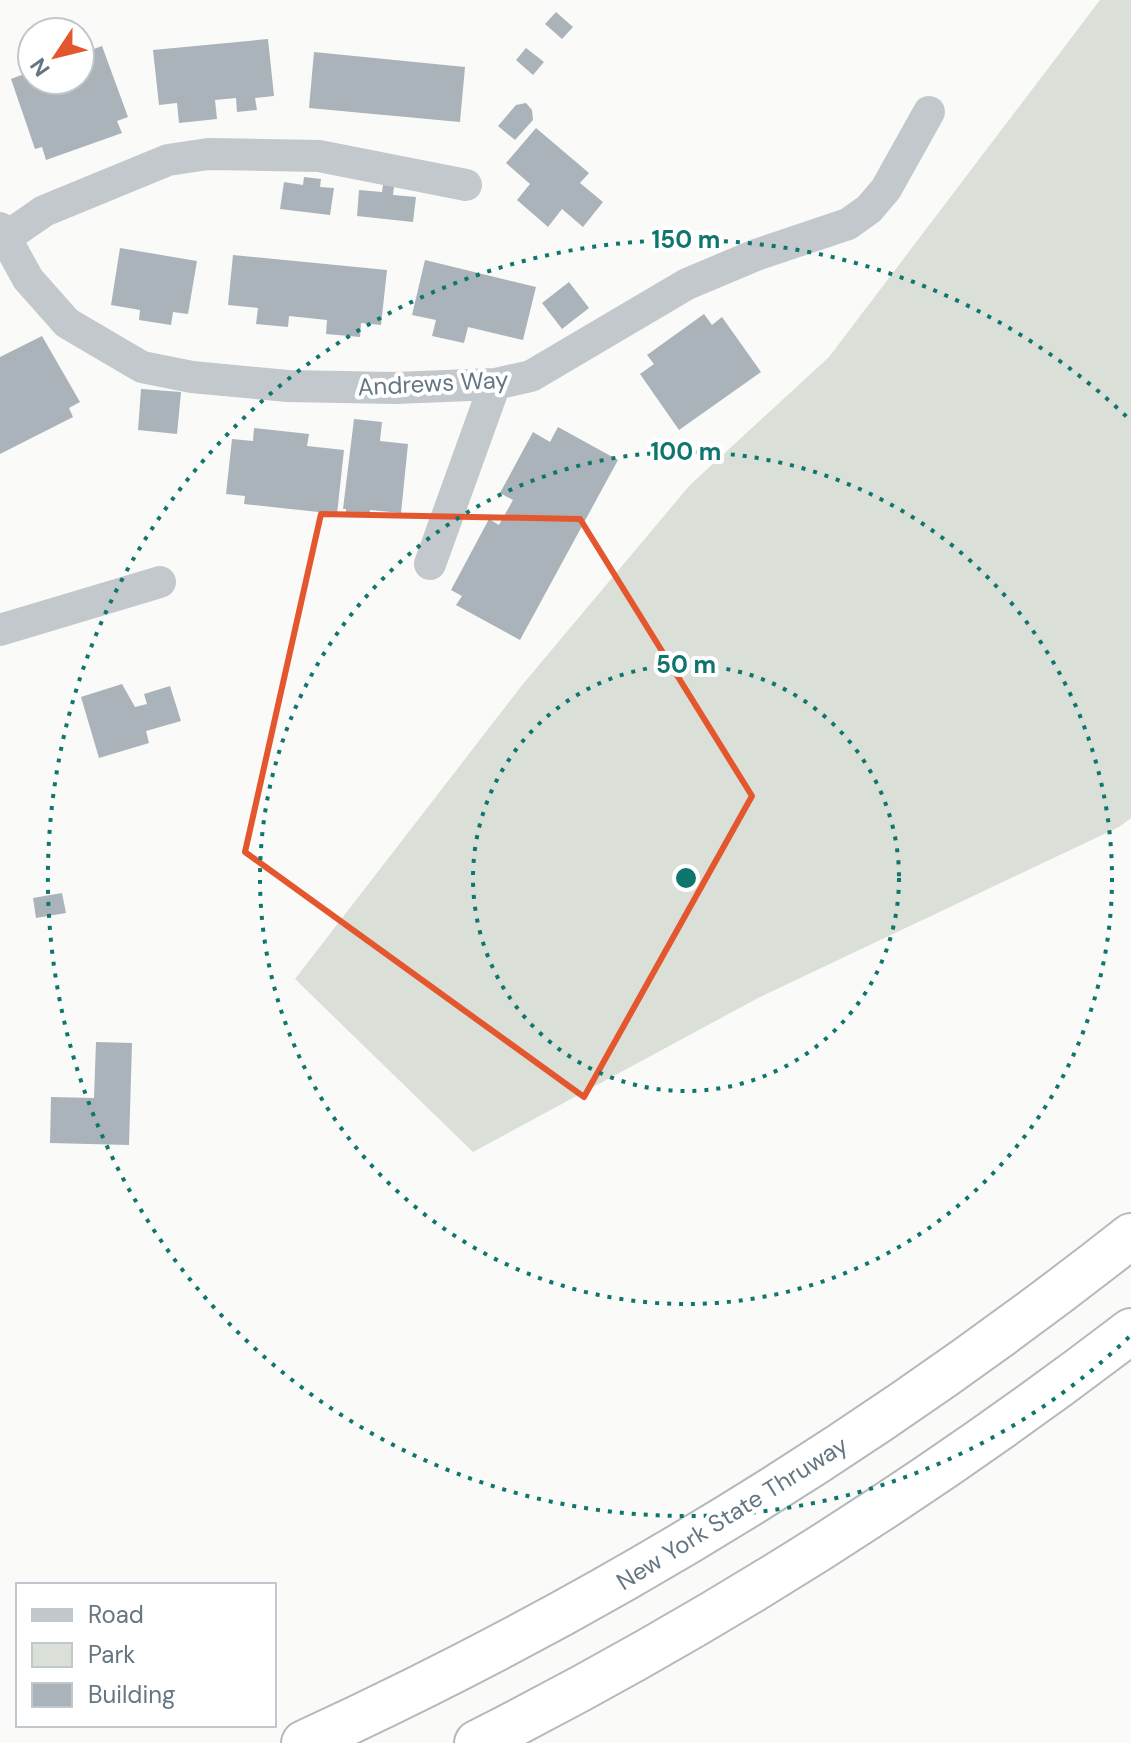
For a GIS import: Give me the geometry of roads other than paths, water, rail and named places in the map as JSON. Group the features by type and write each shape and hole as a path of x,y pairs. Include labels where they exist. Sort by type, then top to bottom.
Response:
{"highway":[{"name":"New York State Thruway","path":"304,1743 532,1632 713,1528 925,1391 1131,1236"},
{"path":"477,1743 638,1658 815,1553 987,1437 1131,1331"}],"street":[{"name":"Andrews Way","path":"3,233 28,279 67,323 142,367 192,377 288,386 395,388 495,384 531,376 687,284 756,255 848,224 869,209 886,189 929,112"},
{"path":"3,233 44,211 168,160 208,154 319,156 466,185"},
{"path":"430,564 495,384"},
{"path":"0,630 160,582"}]}
